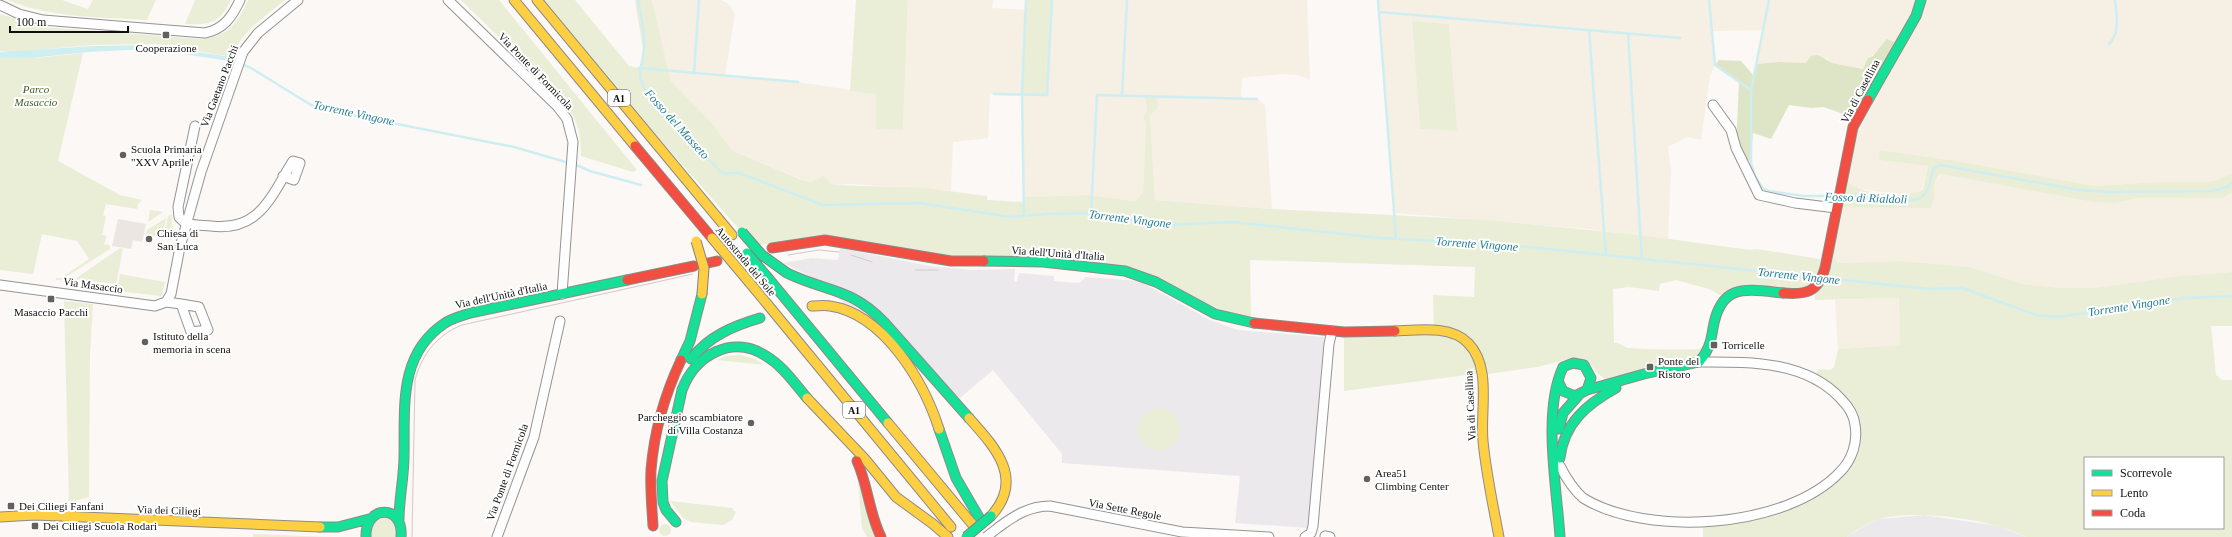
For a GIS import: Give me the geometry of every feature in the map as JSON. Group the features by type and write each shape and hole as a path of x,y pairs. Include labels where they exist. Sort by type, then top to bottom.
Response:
{"main road":[{"name":"Autostrada del Sole","path":"514,0 959,537"},
{"name":"Autostrada del Sole","path":"537,0 700,197 976,522 956,479 926,396 907,365 872,325 862,317 841,308 812,306"},
{"name":"Via di Casellina","path":"1699,362 1707,352 1718,308 1731,293 1752,290 1806,292 1816,287 1825,268 1836,206 1853,127 1916,16 1921,0"},
{"path":"620,128 651,176 684,219"},
{"path":"700,197 726,214 768,260 787,273 801,280 842,292 867,305 993,445 1004,464 1007,481 1002,501 990,516 966,537"},
{"path":"653,526 651,471 657,431 669,385 690,341 702,294 704,268 696,241 690,230"},
{"name":"Via dell'Unità d'Italia","path":"772,248 809,241 825,240 951,261 1043,262 1117,270 1147,278 1204,309 1230,320 1332,331"},
{"path":"708,263 718,261"},
{"name":"Via dell'Unità d'Italia","path":"399,520 400,488 404,470 407,378 412,359 422,343 436,328 455,318 694,266"},
{"path":"657,431 673,385 699,350 725,330 760,318"},
{"name":"Via di Casellina","path":"1332,331 1444,331 1459,335 1470,346 1477,356 1482,373 1483,439 1499,537"},
{"path":"676,522 666,509 662,485 680,400 691,370 716,351 742,346 756,350 767,357 842,437 866,460 895,497 932,520 948,537"},
{"path":"1559,507 1561,495 1559,434 1561,418 1566,407 1587,390 1644,374 1699,362"},
{"path":"1560,537 1553,421 1558,380 1563,367 1573,363 1584,366 1591,378 1601,381 1623,380"},
{"path":"1559,455 1568,429 1580,413 1599,398 1644,374"},
{"path":"1587,390 1591,378"},
{"path":"1558,380 1565,393 1578,396"},
{"path":"842,437 855,457 865,477 875,524 881,537"},
{"name":"Via dell'Unità d'Italia","path":"379,512 400,488"},
{"path":"379,512 391,513 399,520 403,529 401,537"},
{"name":"Via dei Ciliegi","path":"0,517 35,515 138,521 338,527 369,519 379,512"},
{"name":"Via dei Ciliegi","path":"338,527 365,537 365,529 369,519"}],"street":[{"path":"0,6 19,14 43,20 205,33 225,24 240,0"},
{"name":"Via Gaetano Pacchi","path":"166,302 171,294 201,172 243,52 258,33 298,0"},
{"name":"Via Ponte di Formicola","path":"448,0 560,110 571,130 572,155 562,294"},
{"path":"1713,105 1731,130 1736,148 1759,195 1795,203 1836,206"},
{"name":"Via Gaetano Pacchi","path":"187,224 179,217 178,207 195,126"},
{"path":"187,224 226,226 249,221 261,211 283,176"},
{"name":"Via Masaccio","path":"0,285 155,306 166,302 182,304"},
{"name":"Via Ponte di Formicola","path":"497,537 534,437 560,321"},
{"path":"1308,535 1329,344 1332,331"},
{"path":"1560,466 1579,494 1605,510 1620,517 1650,523 1689,526 1741,521 1786,508 1823,487 1846,465 1853,451 1856,440 1854,421 1843,401 1824,383 1808,375 1768,365 1699,362"},
{"name":"Via Sette Regole","path":"986,537 1028,509 1050,506 1170,530 1204,534 1269,537"}],"shaded area":[{"path":"652,0 721,0 729,4 735,14 725,76 798,82 876,94 877,129 903,130 908,0 993,0 992,8 1025,10 1022,94 1047,95 1052,0 1307,0 1310,80 1298,75 1281,74 1242,78 1241,98 1257,99 1265,105 1272,209 1155,200 1150,116 1159,106 1156,96 1145,96 1147,110 1143,117 1146,124 1143,192 1135,201 1089,195 1023,197 1021,94 990,94 988,138 953,142 951,191 850,184 834,185 822,179 811,182 803,180 733,151 711,122 671,81"},
{"path":"1378,0 2232,0 2232,173 2218,180 2209,182 2157,182 2095,186 1957,161 1880,150 1880,160 1928,166 1922,189 1911,195 1857,189 1841,181 1880,50 1868,58 1864,69 1832,63 1826,58 1807,63 1779,62 1756,64 1763,30 1712,31 1715,65 1710,76 1701,140 1687,137 1668,147 1671,171 1668,239 1580,228 1395,213","holes":["1412,21 1449,24 1456,131 1420,129"]},
{"path":"1941,174 2093,202 2115,203 2138,198 2223,198 2232,193 2232,272 2180,276 2094,288 2061,288 2023,284 1970,267 1901,261 1838,263 1834,258 1842,207 1932,206 1936,180"},
{"path":"118,219 146,224 142,242 133,240 131,249 112,246"},
{"path":"840,248 929,266 972,270 1015,269 1014,281 1017,282 1019,273 1054,276 1054,281 1079,283 1086,277 1138,281 1210,320 1238,330 1324,337 1309,528 1235,523 1240,476 1062,463 1062,454 993,370 960,398 812,277 783,263 812,258 838,260"},
{"path":"1900,298 1901,345 1838,349 1835,300"},
{"path":"1924,515 1998,526 2026,537 1847,537 1879,519"}],"green space":[{"path":"8,0 62,0 88,9 93,0 156,0 147,20 76,16 24,6"},
{"path":"195,0 231,0 223,14 213,21 201,24 185,24"},
{"path":"248,0 285,0 247,32 236,48 232,57 157,44 94,45 11,52 0,51 0,14 41,27 203,39 220,35 232,27"},
{"path":"461,0 499,0 637,170 633,172 581,156 579,131 577,125 571,112 561,98"},
{"path":"537,0 575,0 629,66 639,68 644,56 635,0 652,0 671,81 711,122 733,151 802,180 811,182 824,176 834,185 925,188 987,196 987,200 1023,202 1023,197 1089,195 1135,201 1143,192 1146,124 1143,117 1147,110 1145,96 1156,96 1159,106 1150,116 1155,200 1272,209 1488,220 1640,235 1750,250 1757,249 1826,260 1848,182 1862,190 1884,194 1907,194 1923,189 1928,166 1879,160 1880,150 1957,161 2095,186 2157,182 2209,182 2218,180 2232,173 2232,193 2223,198 2138,198 2115,203 2093,202 1941,174 1936,181 1934,200 1930,208 1842,207 1834,258 1838,263 1901,261 1970,267 2023,284 2061,288 2094,288 2180,276 2232,272 2232,326 2211,326 2216,375 2222,380 2232,380 2232,537 2026,537 1994,525 1974,521 1913,515 1879,519 1858,529 1847,537 1703,537 1703,526 1730,523 1823,487 1853,451 1852,414 1813,377 1819,369 1830,370 1834,367 1838,349 1900,345 1899,298 1815,300 1815,289 1725,298 1709,289 1676,280 1660,284 1659,291 1629,287 1613,289 1614,343 1618,343 1628,348 1680,350 1704,348 1705,355 1604,381 1603,377 1598,374 1590,364 1573,358 1537,367 1344,391 1344,332 1434,330 1433,295 1474,297 1475,267 1250,260 1251,323 1147,278 986,262 836,242 768,244 754,246"},
{"path":"856,0 908,0 903,130 876,129 876,94 850,91"},
{"path":"1026,0 1052,0 1047,95 1022,94"},
{"path":"1412,21 1449,24 1457,131 1420,129"},
{"path":"1887,39 1899,44 1857,119 1824,107 1812,108 1789,105 1771,139 1753,133 1751,160 1742,162 1736,148 1739,82 1715,65 1719,60 1741,61 1753,75 1756,64 1779,62 1806,63 1811,56 1818,55 1832,63 1863,69 1868,58 1873,56"},
{"name":"Parco Masaccio","path":"83,53 58,161 120,195 142,200 138,204 137,209 106,204 103,215 106,216 102,235 107,236 104,244 110,245 110,249 61,280 56,280 56,278 61,278 89,259 77,241 42,234 33,274 0,270 0,58 36,58"},
{"path":"150,210 163,212 148,222"},
{"path":"172,214 171,240 164,238 168,216"},
{"path":"166,218 162,237 146,235 147,230"},
{"path":"120,248 123,249 116,284 75,279"},
{"path":"120,274 165,282 162,296 117,291"},
{"path":"64,301 93,304 90,354 89,497 69,502"},
{"path":"741,355 755,359 764,365 716,360 726,356"},
{"path":"1155,408 1163,408 1171,411 1177,417 1180,429 1177,441 1171,447 1163,450 1155,450 1147,447 1141,441 1138,433 1138,425 1141,417 1147,411"},
{"path":"858,482 875,537 867,537 862,528"},
{"path":"670,501 733,508 736,512 732,520 723,525 691,522 683,518"},
{"path":"385,517 396,524 397,537 371,537 372,522"},
{"path":"665,524 669,526 671,530 669,534 665,536 661,534 659,530 661,526"},
{"path":"253,534 330,537 253,537"}],"water":[{"path":"149,45 232,57 230,61 149,49 88,52 31,58 0,58 0,52 94,46"}],"waterway":[{"name":"Torrente Vingone","path":"638,0 644,35 640,74 647,95 722,173 739,173 823,205 919,203 1011,217 1091,213 1164,225 1233,222 1379,238 1499,244 1817,277"},
{"path":"694,73 699,0"},
{"path":"1024,216 1022,94 1026,0"},
{"path":"994,94 1047,95 1052,0"},
{"path":"1122,95 1127,0"},
{"path":"1378,0 1396,238"},
{"path":"1709,0 1715,65 1751,90"},
{"name":"Fosso di Rialdoli","path":"1769,0 1751,90 1751,163 1755,176 1763,189 1770,191 1803,196 1834,196"},
{"path":"2109,44 2115,34 2117,23 2115,0"},
{"path":"1380,12 1680,38"},
{"path":"1589,30 1606,256"},
{"path":"1628,33 1642,260"},
{"name":"Torrente Vingone","path":"229,59 251,68 311,105 336,112 514,147 569,163"},
{"path":"639,68 798,82"},
{"path":"1091,213 1097,95 1257,99"},
{"name":"Torrente Vingone","path":"574,164 590,171 641,185"},
{"name":"Fosso di Rialdoli","path":"1843,195 1916,200 1921,198 1927,191 1933,169 1940,165 2079,190 2106,192 2212,191 2227,187 2232,183"},
{"name":"Torrente Vingone","path":"1825,278 1927,289 1962,288 2036,315 2058,317 2185,298 2232,296"}],"tram line":[{"path":"788,255 819,250 839,252"},
{"path":"851,255 872,262"},
{"path":"915,270 938,270"},
{"path":"412,537 415,380 426,354 438,340 445,334 462,325 693,274"}],"traffic: fast":[{"path":"1868,100 1916,16 1921,0"},
{"path":"742,232 762,255 787,273"},
{"path":"747,253 769,279"},
{"path":"984,261 1043,262 1125,271 1156,282 1215,314 1254,323"},
{"path":"787,273 849,296 872,311 884,322 969,418"},
{"path":"769,279 888,423"},
{"path":"399,520 404,464 404,419 407,383 419,350 430,336 448,321 470,313 627,280"},
{"path":"1587,390 1644,374 1699,362 1709,346 1717,313 1722,303 1729,296 1746,290 1783,293"},
{"path":"681,360 690,341 702,294"},
{"path":"691,359 706,344 722,333 731,328 760,318"},
{"path":"676,522 666,510 663,502 662,481 682,390 688,378 705,358 728,348 740,347 753,350 766,356 778,365 807,398"},
{"path":"1558,381 1563,391 1575,396 1587,390 1591,378 1584,365 1573,363 1563,367 1557,385 1553,406 1552,450 1560,537"},
{"path":"1560,458 1566,435 1579,416 1605,394 1616,388"},
{"path":"1559,429 1563,413 1578,396"},
{"path":"939,429 956,478 980,519"},
{"path":"366,537 367,526 371,518 384,512 397,518 400,526 401,537"},
{"path":"966,537 991,516"},
{"path":"320,527 338,527 369,519"}],"traffic: slow":[{"path":"514,0 635,146"},
{"path":"537,0 732,235"},
{"path":"712,238 749,282"},
{"path":"696,241 704,268 702,294"},
{"path":"749,282 951,527"},
{"path":"812,306 830,306 850,312 868,322 884,336 899,353 912,372 923,391 939,429"},
{"path":"1395,331 1434,330 1453,333 1468,343 1475,353 1483,376 1483,441 1499,537"},
{"path":"807,398 865,459 896,497 948,537"},
{"path":"969,418 996,452 1006,476 1006,489 1001,502 991,516"},
{"path":"888,423 973,525"},
{"path":"0,517 35,515 320,527"}],"traffic: jam":[{"path":"1783,293 1799,293 1810,290 1815,287 1822,276 1825,268 1853,127 1868,100"},
{"path":"635,146 712,238"},
{"path":"772,248 825,240 951,261 984,261"},
{"path":"708,263 717,261"},
{"path":"627,280 694,266"},
{"path":"1254,323 1344,332 1395,331"},
{"path":"653,526 651,498 652,456 665,400 681,360"},
{"path":"857,461 881,537"}],"place":[{"name":"Cooperazione","path":"166,35"},
{"name":"Scuola Primaria \"XXV Aprile\"","path":"123,155"},
{"name":"Chiesa di San Luca","path":"149,239"},
{"name":"Masaccio Pacchi","path":"51,299"},
{"name":"Istituto della memoria in scena","path":"145,342"},
{"name":"Torricelle","path":"1714,345"},
{"name":"Ponte del Ristoro","path":"1650,367"},
{"name":"Parcheggio scambiatore di Villa Costanza","path":"751,423"},
{"name":"Area51 Climbing Center","path":"1367,479"},
{"name":"Dei Ciliegi Fanfani","path":"11,506"},
{"name":"Dei Ciliegi Scuola Rodari","path":"35,526"}],"water label":[{"name":"Fosso del Masseto","path":"677,124"}]}
